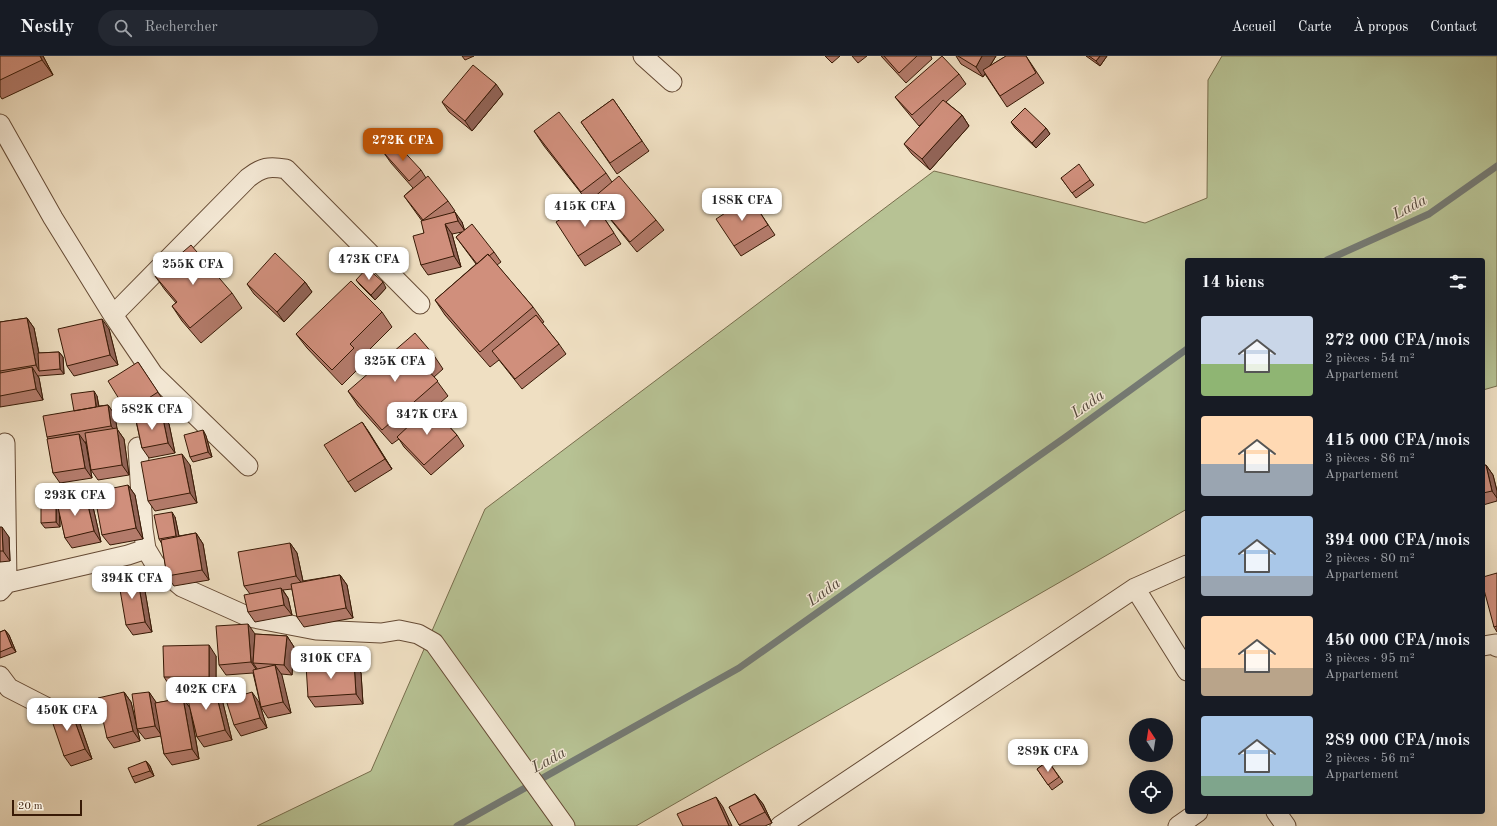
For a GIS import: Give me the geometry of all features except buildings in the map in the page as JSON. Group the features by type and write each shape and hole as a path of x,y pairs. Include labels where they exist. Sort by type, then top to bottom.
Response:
{"street":[{"path":"644,56 672,82"},
{"path":"0,124 54,218 113,314 154,374 248,466"},
{"path":"113,314 248,178 262,169 272,167 286,169 420,304"},
{"path":"5,443 4,587 146,549"},
{"path":"138,447 143,529 146,549 155,564 182,587 249,617 316,630 381,633 399,630 418,634 434,643 565,826"},
{"path":"780,826 1135,588 1185,566"},
{"path":"1135,588 1185,668"},
{"path":"1485,646 1494,644 1497,647"},
{"path":"0,676 9,688 48,708"},
{"path":"1178,826 1195,814"},
{"path":"1277,814 1286,826"}],"green space":[{"path":"1222,56 1497,56 1497,386 1485,389 1485,258 1185,258 1185,510 636,826 257,826 371,771 485,509 934,171 1145,223 1207,198 1208,80"}],"waterway":[{"name":"Lada","path":"1331,258 1429,214 1497,166"},
{"name":"Lada","path":"457,826 739,668 1067,436 1185,350"}]}
